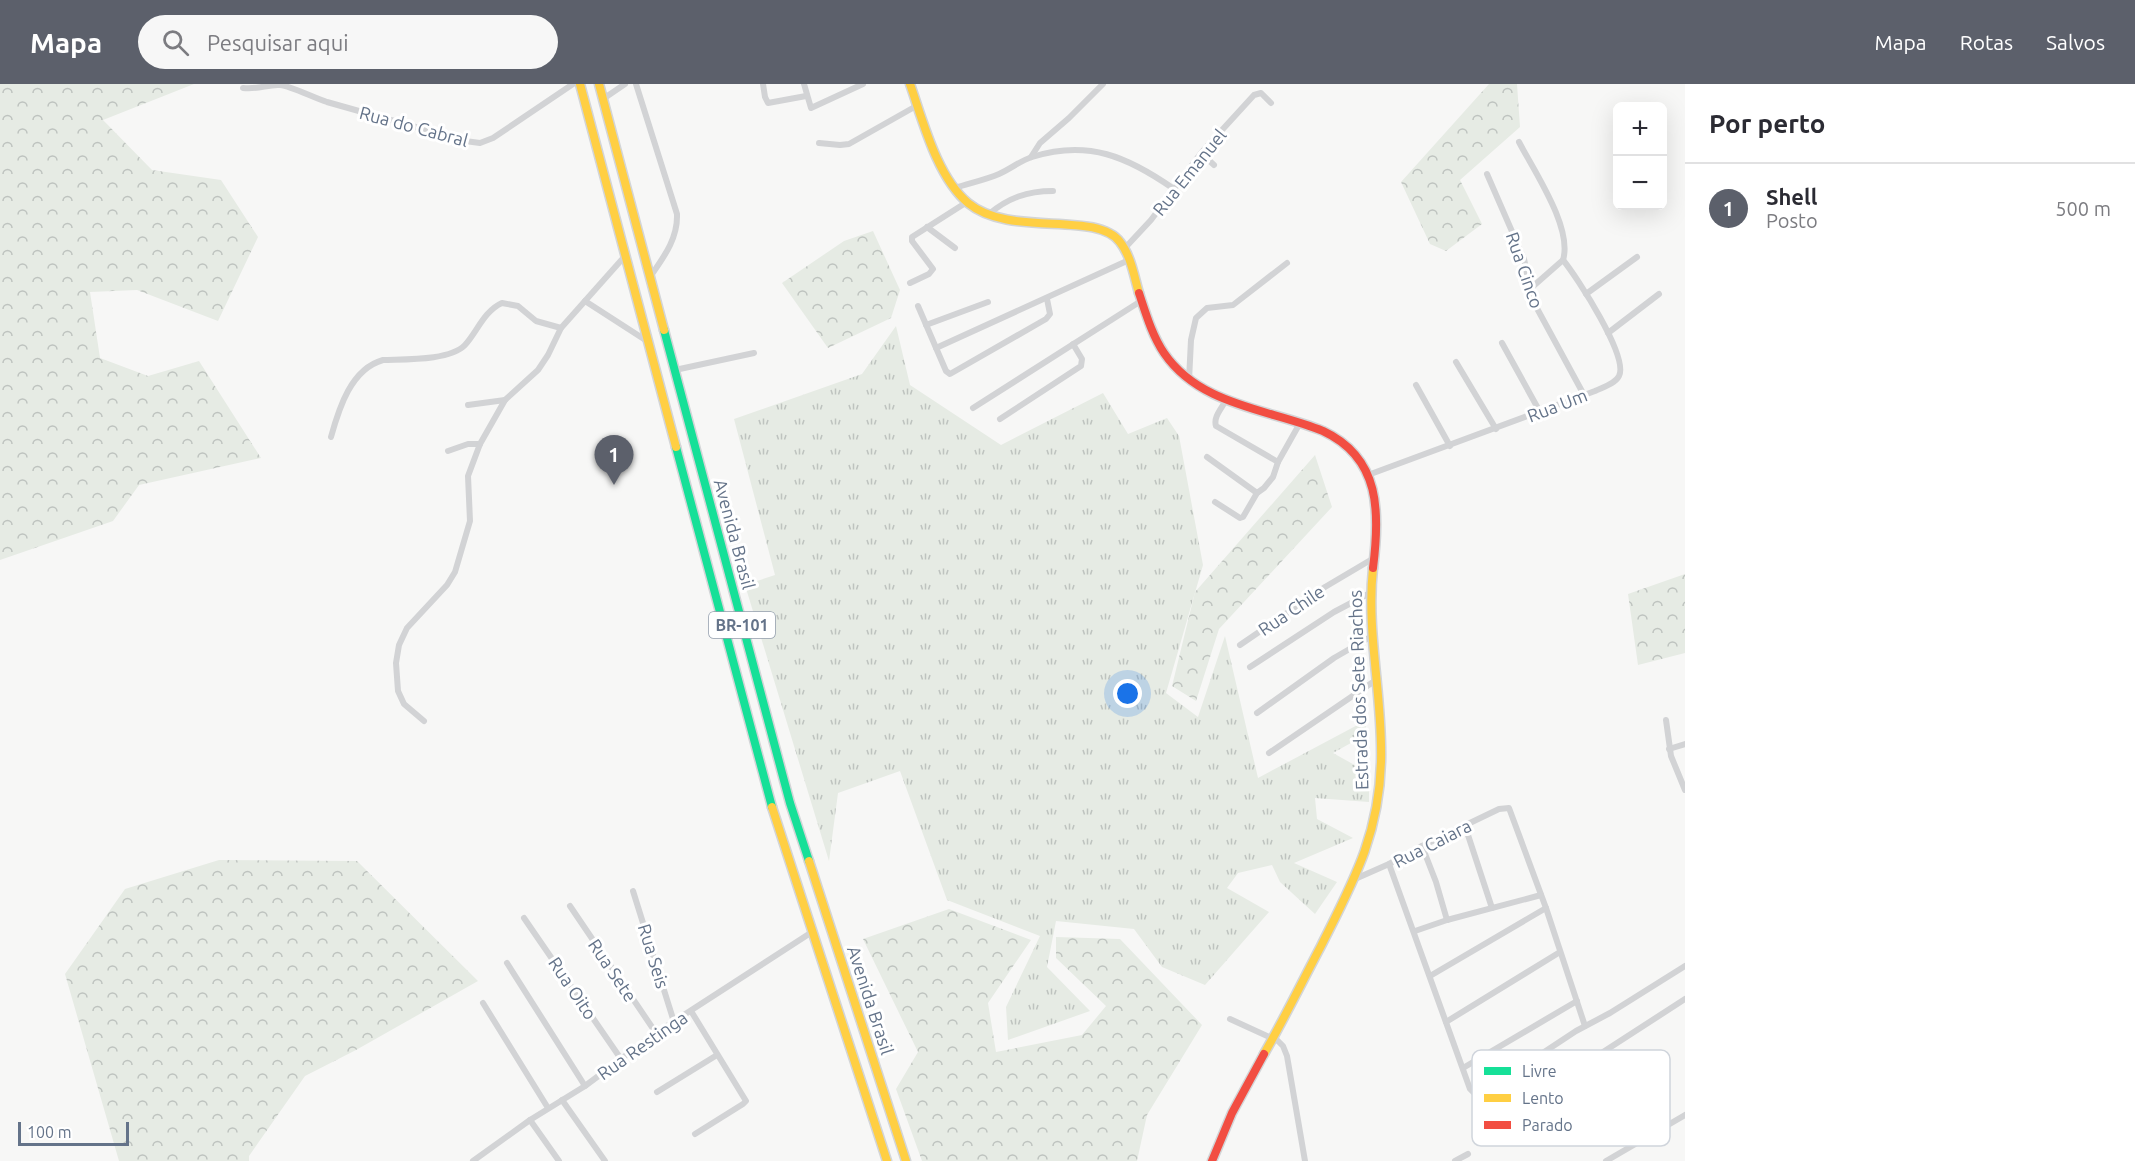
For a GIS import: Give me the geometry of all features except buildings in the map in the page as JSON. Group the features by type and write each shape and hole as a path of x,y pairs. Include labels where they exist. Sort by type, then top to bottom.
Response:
{"main road":[{"name":"Avenida Brasil","path":"580,84 772,808 886,1161"},
{"name":"Avenida Brasil","path":"599,84 790,803 906,1161"},
{"name":"Estrada dos Sete Riachos","path":"910,84 940,161 955,188 967,202 989,214 1010,221 1097,227 1111,233 1124,249 1129,260 1141,301 1159,347 1173,365 1204,390 1226,400 1325,430 1338,438 1356,456 1368,475 1377,501 1379,517 1370,593 1379,709 1380,785 1373,828 1355,879 1259,1059 1218,1142 1212,1161"}],"street":[{"name":"Rua do Cabral","path":"243,88 255,89 273,84 285,86 298,92 465,141 480,142 493,138 573,84"},
{"path":"602,99 625,84"},
{"path":"636,84 677,214 677,224 670,246 649,278"},
{"path":"764,84 768,103 807,96"},
{"path":"804,84 809,106 813,108 863,84"},
{"path":"1031,157 1040,143 1103,84"},
{"name":"Rua Emanuel","path":"1124,249 1142,231 1201,153 1254,95 1261,93 1271,103"},
{"path":"819,143 849,144 918,105"},
{"path":"1519,142 1563,231 1566,243 1563,260 1530,289"},
{"path":"955,188 996,175 1031,157 1070,149 1084,149 1107,153 1154,175 1174,189"},
{"path":"1201,153 1214,165"},
{"name":"Rua Cinco","path":"1487,174 1524,259 1537,309 1584,395"},
{"path":"989,214 1017,196 1038,191 1053,191"},
{"path":"910,283 929,274 933,269 912,241 912,236 967,202"},
{"path":"927,227 955,248"},
{"path":"424,721 404,704 398,691 396,663 399,645 407,628 447,585 454,572 470,521 468,476 480,444 506,400 543,363 561,328 626,256"},
{"path":"1586,294 1637,257"},
{"path":"936,348 1129,260"},
{"name":"Rua Um","path":"1368,475 1584,395 1609,385 1619,377 1621,361 1608,333 1563,260"},
{"path":"1189,380 1191,340 1196,318 1207,308 1233,305 1287,263"},
{"path":"1608,333 1659,294"},
{"path":"918,306 946,371 950,374 1046,319 1050,314 1047,299"},
{"path":"585,301 648,342"},
{"path":"973,408 1141,301"},
{"path":"926,325 988,302"},
{"path":"331,437 342,403 357,378 368,366 383,360 430,358 458,350 465,345 489,312 502,303 518,306 536,321 561,328"},
{"path":"1502,343 1540,412"},
{"path":"1000,419 1082,366 1082,359 1073,344"},
{"path":"674,370 754,353"},
{"path":"1456,362 1496,429"},
{"path":"1416,385 1450,446"},
{"path":"468,405 506,400"},
{"path":"1226,400 1215,421 1216,426 1278,462"},
{"path":"1215,502 1240,518 1244,517 1257,494 1273,477 1278,462 1300,423"},
{"path":"448,451 468,444 480,444"},
{"path":"1207,457 1257,494"},
{"name":"Rua Chile","path":"1240,645 1325,587 1374,558"},
{"path":"1250,667 1334,612 1370,593"},
{"path":"1257,713 1334,658 1372,636"},
{"path":"1269,753 1376,680"},
{"path":"1666,720 1669,749 1685,790"},
{"path":"1669,749 1685,744"},
{"name":"Rua Caiara","path":"1355,879 1499,809 1509,808 1541,895"},
{"path":"1465,826 1492,908"},
{"path":"1422,846 1447,920"},
{"path":"1389,864 1472,1091"},
{"name":"Rua Seis","path":"633,891 674,1022"},
{"path":"1414,931 1541,895 1585,1026"},
{"name":"Rua Sete","path":"570,906 656,1033"},
{"path":"1430,976 1546,908"},
{"name":"Rua Oito","path":"525,918 621,1059"},
{"name":"Rua Restinga","path":"473,1161 530,1120 585,1086 656,1033 812,932"},
{"path":"1446,1022 1560,952"},
{"path":"507,963 585,1086"},
{"path":"1547,1050 1685,966"},
{"path":"1606,1050 1685,999"},
{"path":"1494,1050 1577,1001"},
{"path":"483,1003 548,1108"},
{"path":"691,1011 746,1101 694,1134"},
{"path":"1230,1019 1280,1043 1287,1056 1305,1161"},
{"path":"657,1092 717,1055"},
{"path":"1463,1068 1472,1063"},
{"path":"562,1100 605,1161"},
{"path":"1670,1124 1685,1115"},
{"path":"530,1120 559,1161"},
{"path":"1606,1161 1632,1146"},
{"path":"1455,1161 1468,1154"}],"green space":[{"path":"0,84 194,84 103,120 152,170 221,180 258,237 218,321 137,290 90,292 100,358 148,376 199,361 261,458 139,485 113,521 0,560"},
{"path":"1489,84 1517,84 1520,127 1460,180 1482,224 1446,251 1430,244 1401,182"},
{"path":"873,231 900,290 891,318 828,348 782,283 844,241"},
{"path":"896,326 910,385 1001,445 1103,393 1128,434 1167,418 1179,436 1203,565 1166,693 1198,717 1225,636 1258,778 1365,721 1367,734 1333,753 1369,773 1369,802 1315,798 1317,819 1353,838 1294,863 1337,882 1315,914 1280,882 1272,865 1238,873 1227,888 1269,912 1205,985 1162,967 1134,929 1056,921 1047,967 1090,1011 1008,1040 1006,1007 1040,936 947,900 900,771 838,793 829,861 745,585 775,575 734,419 862,374"},
{"path":"1315,455 1332,507 1219,629 1196,701 1172,686 1195,592"},
{"path":"1685,574 1685,653 1638,665 1628,594"},
{"path":"219,860 357,861 478,981 305,1076 249,1156 249,1161 119,1161 65,974 125,889"},
{"path":"949,909 1031,940 988,1003 996,1052 1082,1035 1106,1006 1056,958 1056,937 1120,939 1202,1025 1147,1115 1137,1161 922,1161 896,1089 918,1052 863,939"}],"traffic: fast":[{"path":"664,330 790,803 809,861"},
{"path":"676,447 772,807"}],"traffic: slow":[{"path":"580,84 676,447"},
{"path":"599,84 664,330"},
{"path":"910,84 939,164 957,192 968,203 986,213 1006,219 1092,227 1108,233 1120,242 1127,253 1139,293"},
{"path":"1264,1054 1344,901 1370,836 1379,789 1381,762 1380,713 1372,617 1373,568"},
{"path":"772,807 887,1161"},
{"path":"809,861 906,1161"}],"traffic: jam":[{"path":"1139,293 1153,332 1164,353 1179,371 1196,384 1237,404 1323,431 1342,442 1356,456 1366,472 1376,508 1373,568"},
{"path":"1212,1161 1232,1113 1264,1054"}],"place":[{"name":"Shell","path":"614,485"}]}
